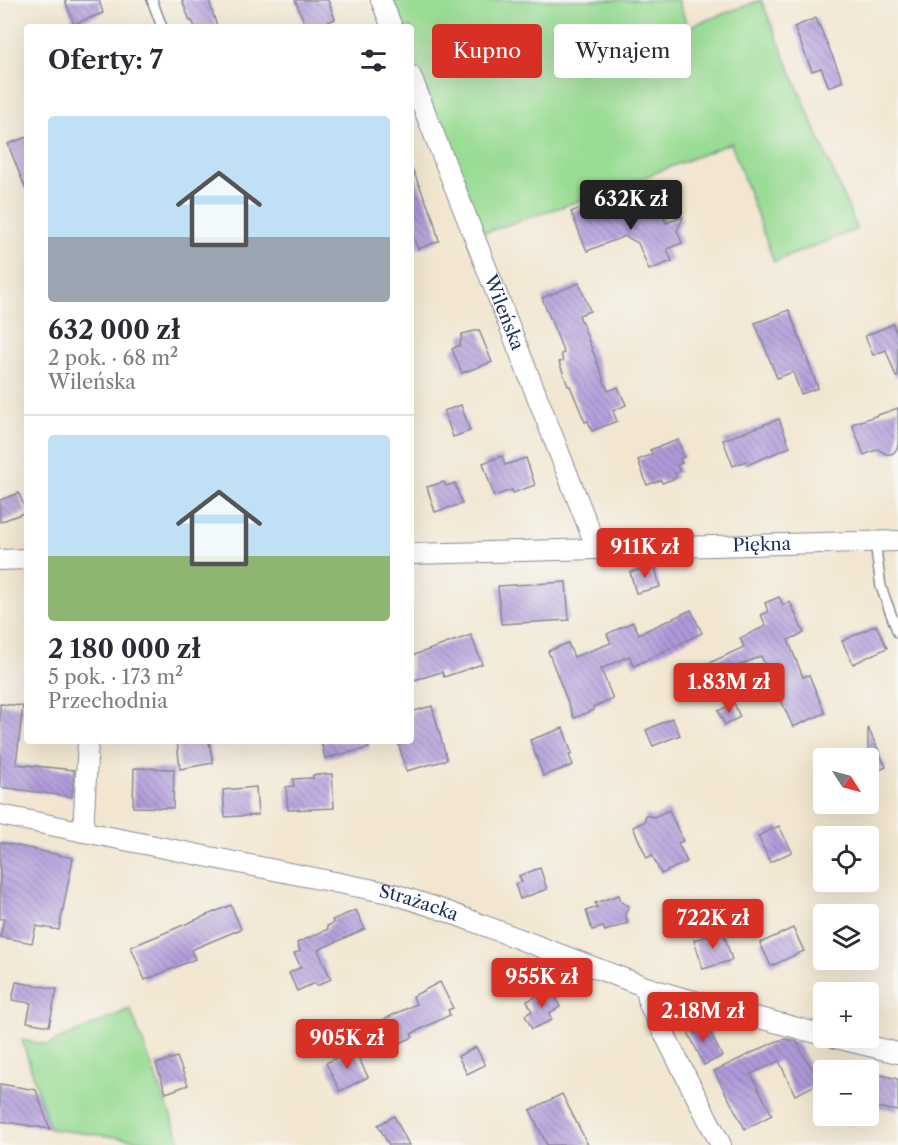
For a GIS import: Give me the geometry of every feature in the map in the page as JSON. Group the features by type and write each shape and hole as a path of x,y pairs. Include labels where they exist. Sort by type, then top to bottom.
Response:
{"street":[{"path":"381,0 391,24"},
{"name":"Wileńska","path":"414,84 597,549"},
{"name":"Piękna","path":"414,554 898,542"},
{"path":"0,560 24,559"},
{"path":"83,832 88,744"},
{"name":"Strażacka","path":"0,815 420,901 678,998 813,1032"},
{"path":"646,987 649,1004 721,1145"},
{"path":"877,1048 898,1053"}],"lane":[{"path":"152,0 161,24"},
{"path":"875,542 881,587 898,633"}],"green space":[{"path":"390,0 678,0 687,24 554,24 554,78 691,78 691,26 761,0 857,229 774,262 731,143 609,191 483,233 414,60 414,24 399,24"},
{"path":"130,1009 182,1145 50,1129 22,1040 47,1045"}],"building":[{"path":"65,0 99,0 103,13 74,24"},
{"path":"182,0 209,0 216,24 194,24 190,21"},
{"path":"295,0 328,0 335,19 322,24 305,24"},
{"path":"816,18 843,81 829,87 821,68 812,71 794,27"},
{"path":"24,138 24,185 8,144"},
{"path":"414,173 433,218 439,241 418,249 414,239"},
{"path":"637,203 642,215 660,208 666,223 683,217 677,231 682,243 667,249 672,261 649,270 638,243 625,236 587,251 571,212 591,204 597,219"},
{"path":"579,283 590,311 579,315 608,391 618,387 626,405 613,411 617,421 592,431 588,421 585,422 570,386 568,386 559,362 563,361 561,354 564,353 542,298"},
{"path":"789,310 818,388 801,394 793,372 777,378 755,323"},
{"path":"893,324 898,337 898,377 896,377 886,350 873,355 865,336"},
{"path":"479,330 492,362 462,373 452,349 460,345 462,334"},
{"path":"461,405 470,431 453,437 444,411"},
{"path":"898,408 896,450 892,454 886,454 878,449 864,455 852,424"},
{"path":"779,419 790,447 747,465 746,461 733,466 723,440"},
{"path":"678,440 684,457 680,459 682,463 677,465 680,472 675,473 676,478 647,485 638,460 652,454 650,450"},
{"path":"502,456 505,465 526,458 535,485 513,493 512,490 494,496 483,463"},
{"path":"444,482 446,486 455,483 462,504 435,512 427,487"},
{"path":"19,493 24,513 0,522 0,500"},
{"path":"655,566 660,587 636,593 630,572"},
{"path":"566,582 569,620 501,624 498,586"},
{"path":"779,597 783,605 790,602 804,633 788,640 803,677 809,675 825,713 793,727 761,656 708,679 703,666 744,647 740,638 766,626 761,615 768,612 765,603"},
{"path":"691,610 702,633 634,666 629,656 601,669 613,699 574,718 548,651 568,643 574,657 611,643 607,634 633,622 639,634"},
{"path":"876,625 887,648 853,664 842,641"},
{"path":"471,635 482,664 444,677 442,672 414,680 414,655"},
{"path":"734,703 740,717 725,725 718,711"},
{"path":"0,704 23,706 16,764 74,770 72,797 0,787"},
{"path":"432,706 447,760 406,771 399,744 414,744 414,711"},
{"path":"672,718 680,735 653,746 646,730"},
{"path":"563,728 572,754 569,755 573,765 543,776 530,740"},
{"path":"868,728 877,748 868,748"},
{"path":"177,744 210,744 213,763 180,769"},
{"path":"322,744 369,744 369,748 325,758"},
{"path":"879,752 886,767 879,770"},
{"path":"134,768 174,769 173,808 133,807"},
{"path":"332,774 334,808 288,810 286,787 294,786 293,779"},
{"path":"256,787 258,815 225,817 223,790"},
{"path":"669,810 683,841 678,843 687,862 661,874 652,855 647,858 633,827 644,822 646,815 654,817"},
{"path":"779,826 792,852 770,862 758,836"},
{"path":"0,842 73,858 59,930 36,926 32,943 0,937 4,919 0,919"},
{"path":"540,868 547,889 520,899 515,884 522,882 519,876"},
{"path":"619,895 621,902 629,906 625,914 628,923 605,931 603,927 592,930 586,911 597,907 595,903"},
{"path":"231,905 241,929 191,950 195,959 145,980 131,947"},
{"path":"356,910 365,929 318,950 331,979 317,986 315,983 297,991 289,973 301,967 294,954 300,951 297,943 328,929 327,926 334,923 332,920"},
{"path":"793,928 804,951 771,966 760,943"},
{"path":"723,931 732,960 703,969 694,940"},
{"path":"16,982 57,989 49,1026 27,1022 31,1003 12,1000"},
{"path":"440,982 453,1008 448,1010 450,1015 411,1034 413,1037 396,1045 393,1041 380,1047 370,1026 416,1004 413,996"},
{"path":"552,989 560,1007 549,1013 552,1020 532,1029 525,1015 532,1011 527,1001"},
{"path":"683,1022 708,1029 722,1056 704,1065"},
{"path":"785,1039 796,1041 813,1071 813,1086 795,1095 779,1061 751,1074 772,1115 745,1129 714,1071"},
{"path":"476,1047 485,1065 467,1074 458,1056"},
{"path":"354,1049 368,1077 340,1091 326,1063"},
{"path":"177,1057 188,1085 166,1093 156,1064"},
{"path":"879,1074 898,1079 898,1111 879,1108"},
{"path":"0,1084 36,1090 50,1129 0,1121"},
{"path":"562,1094 588,1145 547,1145 530,1110"},
{"path":"394,1116 409,1145 389,1145 378,1125"}]}
